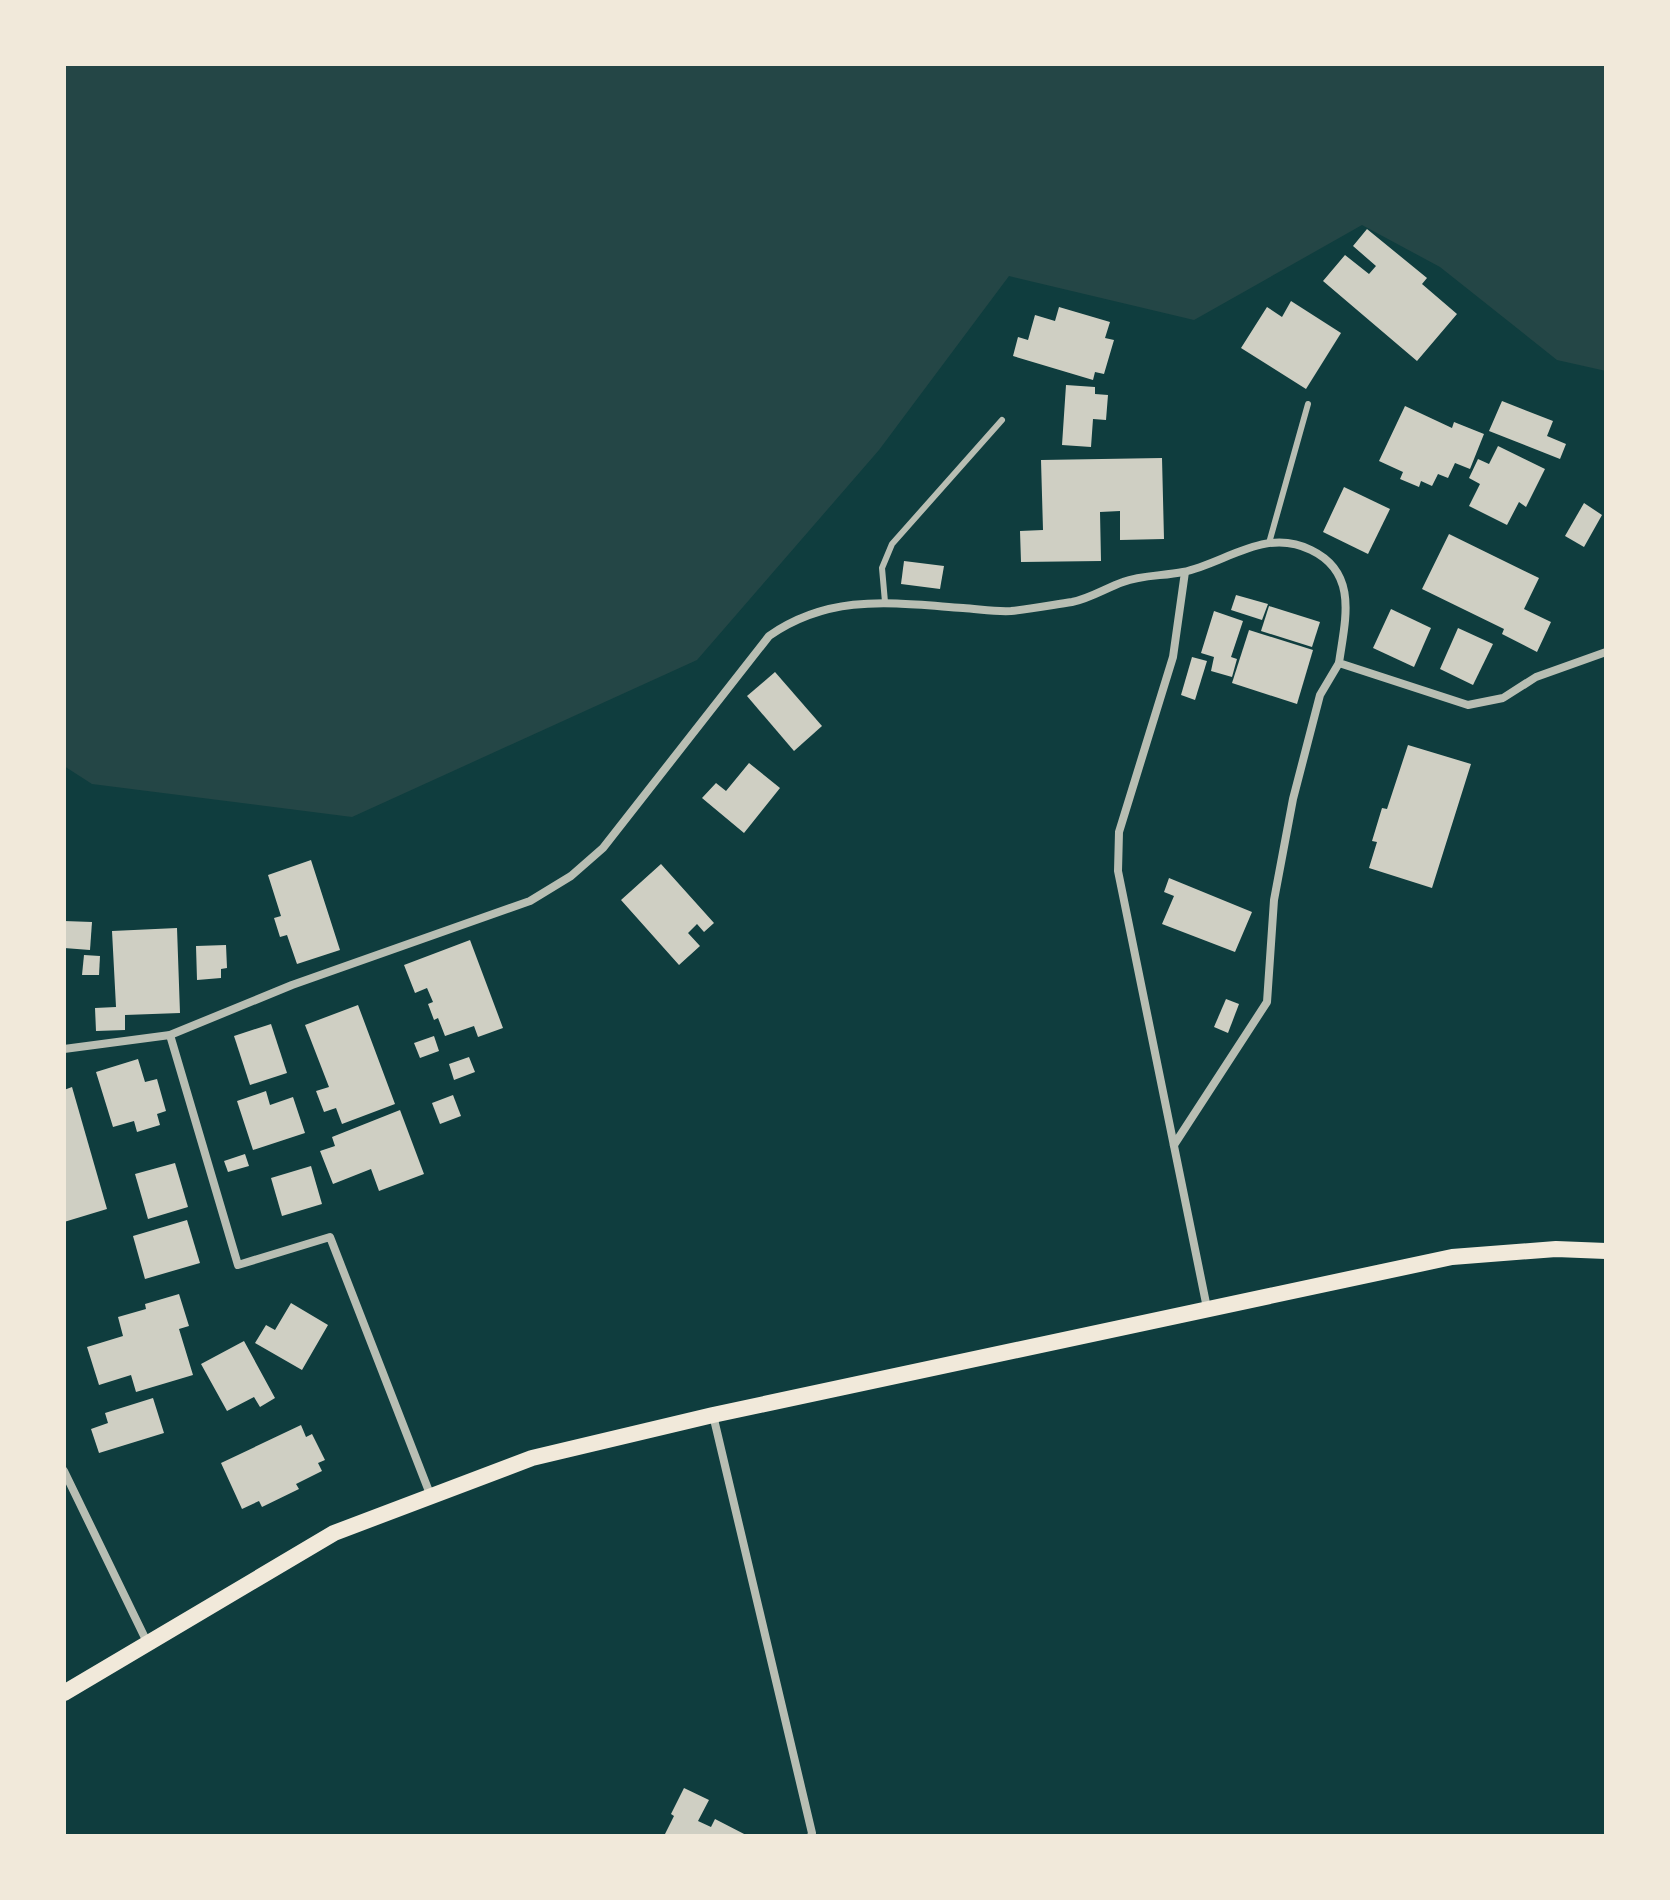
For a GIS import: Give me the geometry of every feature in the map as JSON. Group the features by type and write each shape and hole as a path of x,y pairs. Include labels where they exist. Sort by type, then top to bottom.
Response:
{"main road":[{"path":"64,1693 334,1533 430,1494 532,1458 713,1415 1452,1257 1556,1249 1606,1251"}],"street":[{"path":"64,1049 170,1035 292,985 530,901 571,876 603,848 769,636 804,615 846,604 885,602 1010,611 1076,601 1127,580 1185,572 1237,551 1269,543 1289,543 1323,556 1346,589 1347,606 1339,663 1320,695 1293,799 1274,900 1267,1002 1174,1145"},
{"path":"1185,572 1173,657 1119,832 1118,871 1207,1308"},
{"path":"1339,663 1468,705 1503,698 1536,677 1606,652"},
{"path":"170,1035 238,1265 330,1237 430,1494"},
{"path":"713,1415 811,1836"},
{"path":"64,1471 147,1642"}],"lane":[{"path":"1269,543 1308,404"},
{"path":"885,602 882,568 892,544 1002,420"}],"shaded area":[{"path":"64,64 1606,64 1606,371 1557,360 1440,267 1362,225 1194,320 1009,276 879,450 697,660 352,817 92,784 64,766"}],"building":[{"path":"1367,229 1427,278 1422,284 1457,314 1417,361 1323,281 1345,255 1369,274 1376,266 1353,246"},
{"path":"1291,301 1341,333 1306,389 1241,348 1267,307 1282,317"},
{"path":"1059,307 1110,322 1105,338 1114,340 1104,374 1095,372 1093,380 1013,356 1018,337 1028,340 1035,315 1055,321"},
{"path":"1066,385 1095,387 1095,394 1108,395 1106,420 1093,419 1091,447 1062,445"},
{"path":"1502,401 1553,421 1547,436 1566,444 1560,459 1489,431"},
{"path":"1405,406 1452,428 1454,422 1484,434 1470,469 1455,463 1448,478 1438,474 1432,486 1421,481 1419,487 1400,479 1403,472 1379,461"},
{"path":"1498,446 1545,469 1526,507 1519,502 1507,525 1469,506 1480,484 1469,478 1478,459 1489,464"},
{"path":"1162,458 1164,539 1120,540 1120,511 1100,512 1101,561 1021,562 1020,531 1043,530 1041,460"},
{"path":"1344,487 1390,509 1368,554 1323,532"},
{"path":"1584,503 1602,515 1584,547 1565,536"},
{"path":"1449,534 1539,578 1524,609 1551,622 1537,652 1502,634 1504,629 1422,589"},
{"path":"904,561 944,566 940,589 901,584"},
{"path":"1236,595 1268,604 1262,620 1231,610"},
{"path":"1269,606 1320,622 1312,647 1261,631"},
{"path":"1391,609 1431,628 1414,667 1373,648"},
{"path":"1214,611 1243,621 1231,657 1237,659 1232,677 1211,671 1214,657 1201,653"},
{"path":"1458,628 1493,644 1473,685 1440,669"},
{"path":"1249,630 1313,650 1297,704 1232,683"},
{"path":"1192,657 1207,661 1195,700 1181,695"},
{"path":"775,672 822,726 794,751 747,696"},
{"path":"1408,745 1471,764 1432,888 1369,868 1377,842 1372,841 1382,808 1387,809"},
{"path":"749,763 780,788 744,833 702,798 716,783 726,791"},
{"path":"311,860 340,950 297,964 287,935 280,937 274,918 281,916 268,875"},
{"path":"661,864 714,923 704,932 697,924 688,933 700,946 679,965 621,900"},
{"path":"1169,878 1252,912 1235,952 1162,924 1174,896 1164,892"},
{"path":"64,921 92,922 90,950 64,948"},
{"path":"177,928 180,1013 125,1015 125,1030 96,1031 95,1008 116,1007 112,931"},
{"path":"470,940 503,1028 478,1037 474,1026 445,1036 428,1004 433,1002 427,988 415,993 404,965"},
{"path":"226,945 227,968 221,969 221,978 197,980 196,946"},
{"path":"84,955 100,956 99,975 82,975"},
{"path":"1226,999 1239,1004 1228,1033 1214,1027"},
{"path":"358,1005 395,1104 342,1124 336,1108 324,1112 316,1091 329,1087 305,1025"},
{"path":"271,1024 287,1073 250,1085 234,1036"},
{"path":"434,1036 439,1051 420,1058 414,1043"},
{"path":"469,1057 475,1072 454,1080 449,1064"},
{"path":"138,1059 145,1082 157,1079 166,1111 157,1114 160,1125 137,1132 134,1121 113,1127 96,1072"},
{"path":"72,1087 107,1209 64,1222 64,1090"},
{"path":"266,1091 270,1105 293,1097 305,1133 253,1150 237,1101"},
{"path":"453,1095 461,1116 440,1124 432,1103"},
{"path":"400,1110 424,1174 379,1191 371,1169 333,1184 320,1151 335,1146 332,1137"},
{"path":"245,1154 249,1166 228,1172 224,1161"},
{"path":"175,1163 188,1207 148,1219 135,1174"},
{"path":"311,1166 322,1204 282,1216 271,1178"},
{"path":"187,1220 200,1263 145,1279 133,1236"},
{"path":"179,1294 189,1326 179,1329 193,1375 136,1392 131,1375 99,1385 87,1347 123,1336 118,1317 146,1309 145,1304"},
{"path":"291,1303 328,1325 302,1370 255,1343 266,1325 275,1330"},
{"path":"244,1341 275,1398 260,1407 254,1397 227,1411 201,1364"},
{"path":"153,1398 164,1433 99,1453 91,1429 108,1423 105,1413"},
{"path":"301,1425 306,1437 312,1434 325,1460 318,1463 322,1471 296,1484 299,1489 262,1507 259,1501 242,1509 221,1463"},
{"path":"684,1788 709,1800 698,1821 711,1827 715,1819 748,1836 664,1836"}]}
